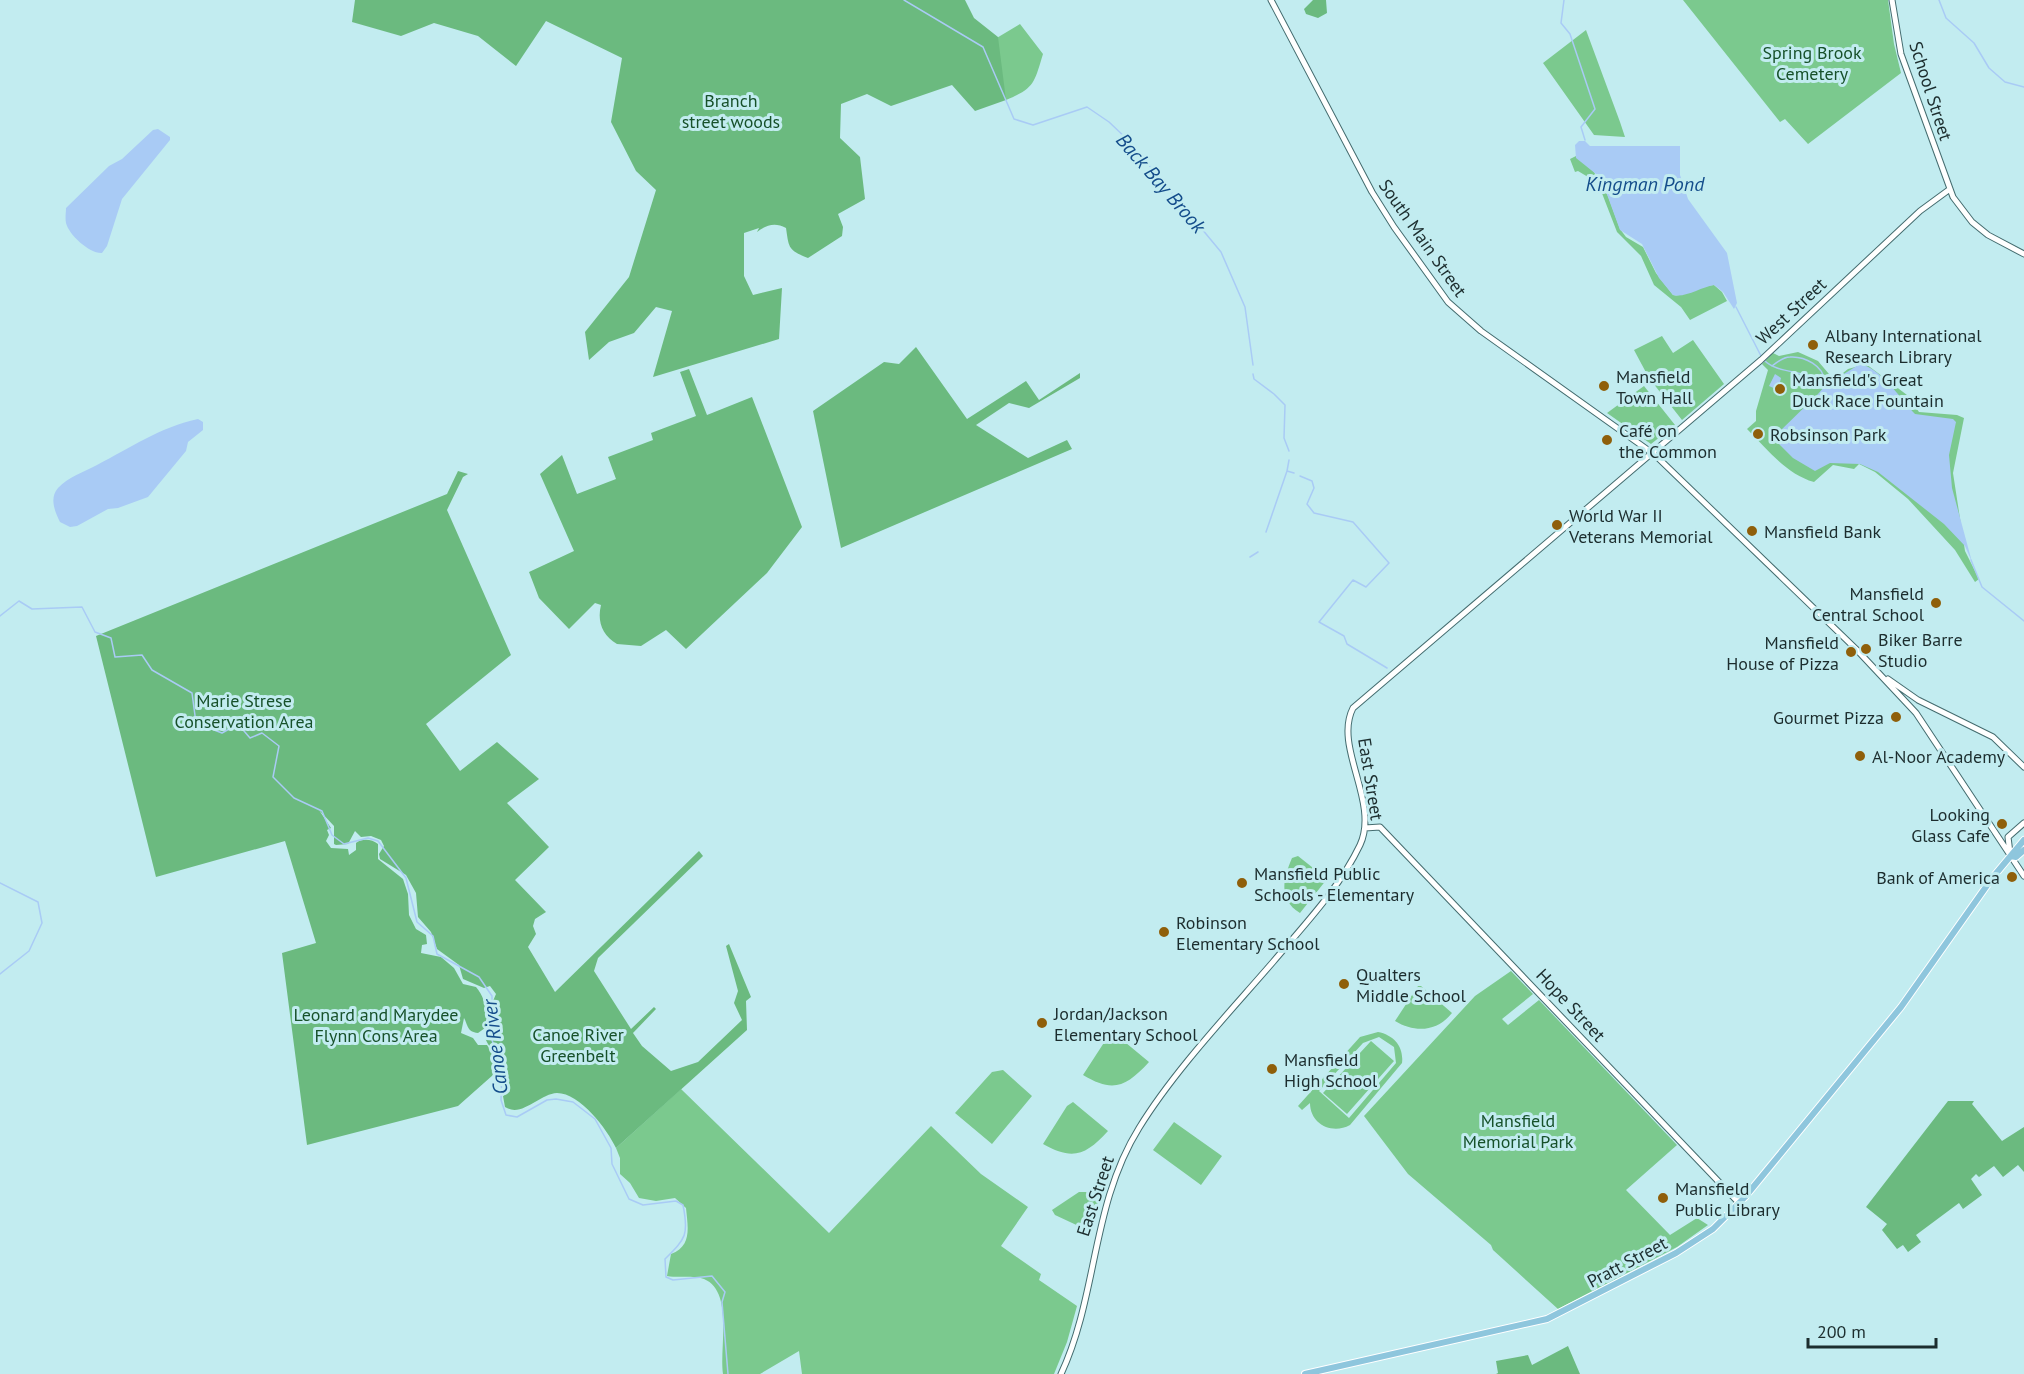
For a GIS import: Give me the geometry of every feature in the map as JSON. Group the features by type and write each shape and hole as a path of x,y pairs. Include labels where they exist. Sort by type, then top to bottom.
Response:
{"main road":[{"name":"South Main Street","path":"1271,0 1372,192 1448,302 1481,331 1651,453 1879,673"},
{"name":"School Street","path":"1892,0 1904,64 1950,189 1961,208 1980,229 2005,246 2024,254"},
{"name":"West Street","path":"1651,453 1763,358 1920,211 1950,189"},
{"name":"East Street","path":"1061,1374 1074,1338 1109,1191 1134,1136 1179,1073 1320,907 1361,843 1365,828 1361,793 1347,721 1353,708 1563,531 1651,453"},
{"path":"1879,673 1918,700 1993,737 2024,767"},
{"path":"1879,673 1916,713 2024,876"},
{"path":"1916,713 1915,706 1918,700"},
{"path":"1993,829 2000,836 2009,836 2024,823"},
{"name":"Hope Street","path":"1365,828 1380,826 1739,1203"},
{"path":"2009,836 2011,856"},
{"name":"Pratt Street","path":"1305,1374 1532,1324 1561,1314 1690,1244 1713,1228 1739,1203 1901,1007 1993,877 2024,840"},
{"path":"2011,856 2016,857 2024,850"}],"green space":[{"name":"Branch street woods","path":"355,0 965,0 974,18 998,37 1006,100 975,111 952,85 891,106 867,94 841,104 840,138 860,157 865,199 838,214 843,227 842,236 808,258 791,248 786,228 782,226 771,225 757,232 759,228 744,233 744,276 753,295 782,288 779,339 653,377 672,311 656,307 634,333 609,342 589,360 585,332 629,277 656,190 636,171 611,122 622,58 546,21 516,66 478,36 434,23 401,36 352,22"},
{"path":"1313,0 1326,0 1327,13 1318,18 1306,14 1304,9"},
{"name":"Spring Brook Cemetery","path":"1683,0 1888,0 1894,44 1901,73 1808,144 1785,119 1780,122"},
{"path":"1020,24 1043,54 1038,72 1028,88 1006,100 987,57 990,42"},
{"name":"Kingman Pond","path":"1586,30 1625,137 1594,135 1543,63"},
{"name":"Kingman Pond","path":"1576,156 1594,172 1608,196 1620,229 1626,237 1643,247 1656,273 1673,295 1681,295 1714,285 1727,301 1690,320 1681,307 1654,285 1641,256 1617,232 1598,183 1578,171 1575,172 1570,159"},
{"path":"1662,336 1673,353 1693,340 1724,384 1682,420 1649,378 1634,350"},
{"path":"916,347 967,419 1026,381 1039,400 1080,373 1080,378 1029,408 1009,403 976,425 1028,458 1067,440 1072,449 841,548 813,411 884,362 899,364"},
{"path":"1798,352 1818,361 1834,380 1848,369 1866,364 1907,395 1919,412 1957,415 1964,418 1953,473 1965,551 1979,579 1975,582 1955,550 1908,499 1875,472 1859,464 1854,469 1833,465 1814,482 1786,467 1747,429 1756,421 1756,411 1768,370 1762,364 1773,353 1779,356"},
{"path":"689,369 707,415 752,397 802,527 767,573 686,649 666,630 641,646 617,644 604,632 600,622 601,605 595,603 569,629 539,598 529,572 574,551 540,474 562,455 577,494 616,479 608,457 653,440 651,433 696,416 680,372"},
{"path":"1644,386 1675,425 1651,444 1607,413"},
{"path":"458,471 468,474 463,477 447,510 511,655 426,724 460,771 497,742 539,779 507,803 549,847 515,880 546,912 535,919 533,926 536,934 528,947 555,992 699,851 703,856 598,958 594,971 631,1029 654,1007 656,1009 633,1033 642,1046 671,1071 698,1062 742,1020 734,1003 738,991 726,946 729,944 751,997 746,1001 747,1030 616,1148 592,1113 575,1099 566,1095 550,1094 518,1110 505,1107 503,1096 510,1091 505,1087 508,1079 505,1065 487,1043 485,1037 494,1022 490,1008 496,994 490,986 484,988 463,979 459,965 437,949 431,932 418,917 416,893 406,875 380,859 379,854 384,846 381,840 371,836 361,837 355,831 348,844 336,845 334,844 334,826 319,810 331,828 327,830 329,835 326,841 331,848 348,849 349,855 356,850 358,841 373,841 378,844 378,859 403,879 408,894 409,915 416,929 426,935 427,944 422,945 421,953 441,957 454,968 463,984 476,987 484,1001 487,1017 485,1028 478,1033 472,1031 468,1028 464,1018 461,1033 473,1038 478,1045 487,1045 495,1057 493,1075 458,1106 307,1145 282,953 316,943 285,841 156,877 96,636 447,494"},
{"path":"1298,856 1327,879 1300,913 1288,902 1284,888 1292,858"},
{"name":"Mansfield Memorial Park","path":"1511,971 1533,994 1502,1019 1508,1025 1539,1000 1677,1145 1626,1190 1670,1235 1697,1218 1708,1225 1677,1247 1558,1309 1493,1250 1491,1245 1408,1174 1364,1116 1475,996"},
{"path":"1418,986 1421,986 1452,1013 1440,1024 1418,1029 1395,1021"},
{"path":"1378,1032 1389,1036 1400,1047 1402,1063 1350,1125 1336,1129 1323,1126 1314,1117 1310,1103 1302,1110 1298,1106 1360,1037","holes":["1379,1037 1394,1047 1396,1063 1349,1118 1319,1091 1363,1043"]},
{"path":"1114,1033 1149,1062 1133,1077 1119,1085 1103,1084 1083,1075 1107,1038"},
{"path":"1371,1041 1394,1061 1347,1114 1323,1093"},
{"path":"1003,1070 1032,1096 992,1144 955,1113 992,1072"},
{"path":"681,1089 829,1233 931,1126 981,1174 1028,1207 1001,1246 1041,1274 1039,1280 1077,1306 1067,1342 1054,1374 802,1374 799,1351 760,1374 723,1374 723,1322 719,1295 704,1279 667,1276 671,1254 678,1251 686,1241 686,1208 675,1198 656,1201 639,1198 630,1183 620,1174 620,1158 616,1148"},
{"path":"1948,1101 1974,1101 1972,1104 2002,1141 2024,1127 2024,1172 2018,1165 2003,1177 1994,1166 1979,1177 1976,1174 1971,1179 1982,1195 1963,1209 1959,1203 1916,1235 1921,1242 1908,1252 1903,1245 1897,1249 1882,1230 1887,1224 1866,1207"},
{"path":"1073,1102 1108,1131 1093,1146 1071,1154 1043,1144 1067,1106"},
{"path":"1174,1122 1222,1156 1201,1185 1153,1150"},
{"path":"1079,1192 1094,1192 1100,1200 1085,1229 1055,1215 1052,1210"},
{"path":"1568,1346 1580,1374 1496,1374 1498,1373 1496,1361 1528,1355 1532,1365"}],"water":[{"path":"158,129 170,137 170,140 122,199 107,246 102,253 92,250 71,233 66,221 66,208 109,166 122,159 153,130"},
{"name":"Kingman Pond","path":"1579,141 1585,141 1590,146 1680,146 1680,175 1688,199 1727,253 1737,303 1734,309 1723,292 1714,285 1683,295 1673,295 1659,278 1642,244 1620,230 1601,178 1576,158 1575,145"},
{"path":"1860,364 1867,366 1882,377 1915,414 1953,419 1956,422 1949,455 1952,488 1972,562 1965,546 1944,524 1878,472 1860,464 1830,463 1815,471 1793,458 1778,443 1778,433 1831,379 1834,380"},
{"path":"1775,374 1781,378 1778,390 1769,386"},
{"path":"198,419 203,422 203,430 188,442 186,451 148,497 118,508 108,509 77,526 70,527 60,522 53,501 55,492 66,481 170,427"}],"waterway":[{"name":"Back Bay Brook","path":"904,0 983,47 1014,119 1033,125 1087,107 1109,122 1128,140 1221,252 1245,307 1253,365"},
{"path":"1564,0 1561,23 1570,34 1595,109 1581,127 1585,140"},
{"path":"1939,0 1946,18 1974,43 1989,68 2005,82 2024,87"},
{"path":"1736,307 1761,356"},
{"path":"1772,366 1785,358 1801,358 1813,363 1821,371 1824,382"},
{"path":"1764,360 1776,368 1809,376 1825,383"},
{"name":"Back Bay Brook","path":"1253,374 1254,379 1285,405 1284,438 1289,451"},
{"name":"Back Bay Brook","path":"1289,460 1287,471 1294,473"},
{"path":"1266,532 1287,471"},
{"name":"Back Bay Brook","path":"1300,476 1312,481 1314,488 1307,504 1314,513 1353,522 1389,563 1366,587 1353,580 1319,622 1344,636 1347,644 1387,668"},
{"path":"1250,557 1258,552"},
{"path":"1971,560 1982,587 2024,621"},
{"name":"Canoe River","path":"0,616 19,601 32,609 82,607 95,632 111,638 115,657 142,655 152,670 192,693 196,723 222,733 238,724 250,738 262,733 279,746 273,777 294,798 322,811 332,835 344,844 368,838 378,841 406,878 417,922 433,936 437,954 479,977 492,996 492,1040 502,1071 501,1100 506,1115 517,1117 547,1100 573,1102 595,1119 611,1148 612,1164 629,1199 643,1205 676,1201 683,1205 686,1223 684,1235 682,1241 665,1259 666,1277 673,1280 712,1276 725,1292 722,1302 728,1374"},
{"name":"Canoe River","path":"0,883 38,902 42,923 29,951 0,974"}],"place":[{"name":"Albany International Research Library","path":"1813,345"},
{"name":"Mansfield Town Hall","path":"1604,386"},
{"name":"Mansfield's Great Duck Race Fountain","path":"1780,389"},
{"name":"Robsinson Park","path":"1758,434"},
{"name":"Café on the Common","path":"1607,440"},
{"name":"World War II Veterans Memorial","path":"1557,525"},
{"name":"Mansfield Bank","path":"1752,531"},
{"name":"Mansfield Central School","path":"1936,603"},
{"name":"Biker Barre Studio","path":"1866,649"},
{"name":"Mansfield House of Pizza","path":"1851,652"},
{"name":"Gourmet Pizza","path":"1896,717"},
{"name":"Al-Noor Academy","path":"1860,756"},
{"name":"Looking Glass Cafe","path":"2002,824"},
{"name":"Bank of America","path":"2012,877"},
{"name":"Mansfield Public Schools - Elementary","path":"1242,883"},
{"name":"Robinson Elementary School","path":"1164,932"},
{"name":"Qualters Middle School","path":"1344,984"},
{"name":"Jordan/Jackson Elementary School","path":"1042,1023"},
{"name":"Mansfield High School","path":"1272,1069"},
{"name":"Mansfield Public Library","path":"1663,1198"}],"park label":[{"name":"Marie Strese Conservation Area","path":"244,710"},
{"name":"Leonard and Marydee Flynn Cons Area","path":"376,1024"},
{"name":"Canoe River Greenbelt","path":"578,1044"}]}
